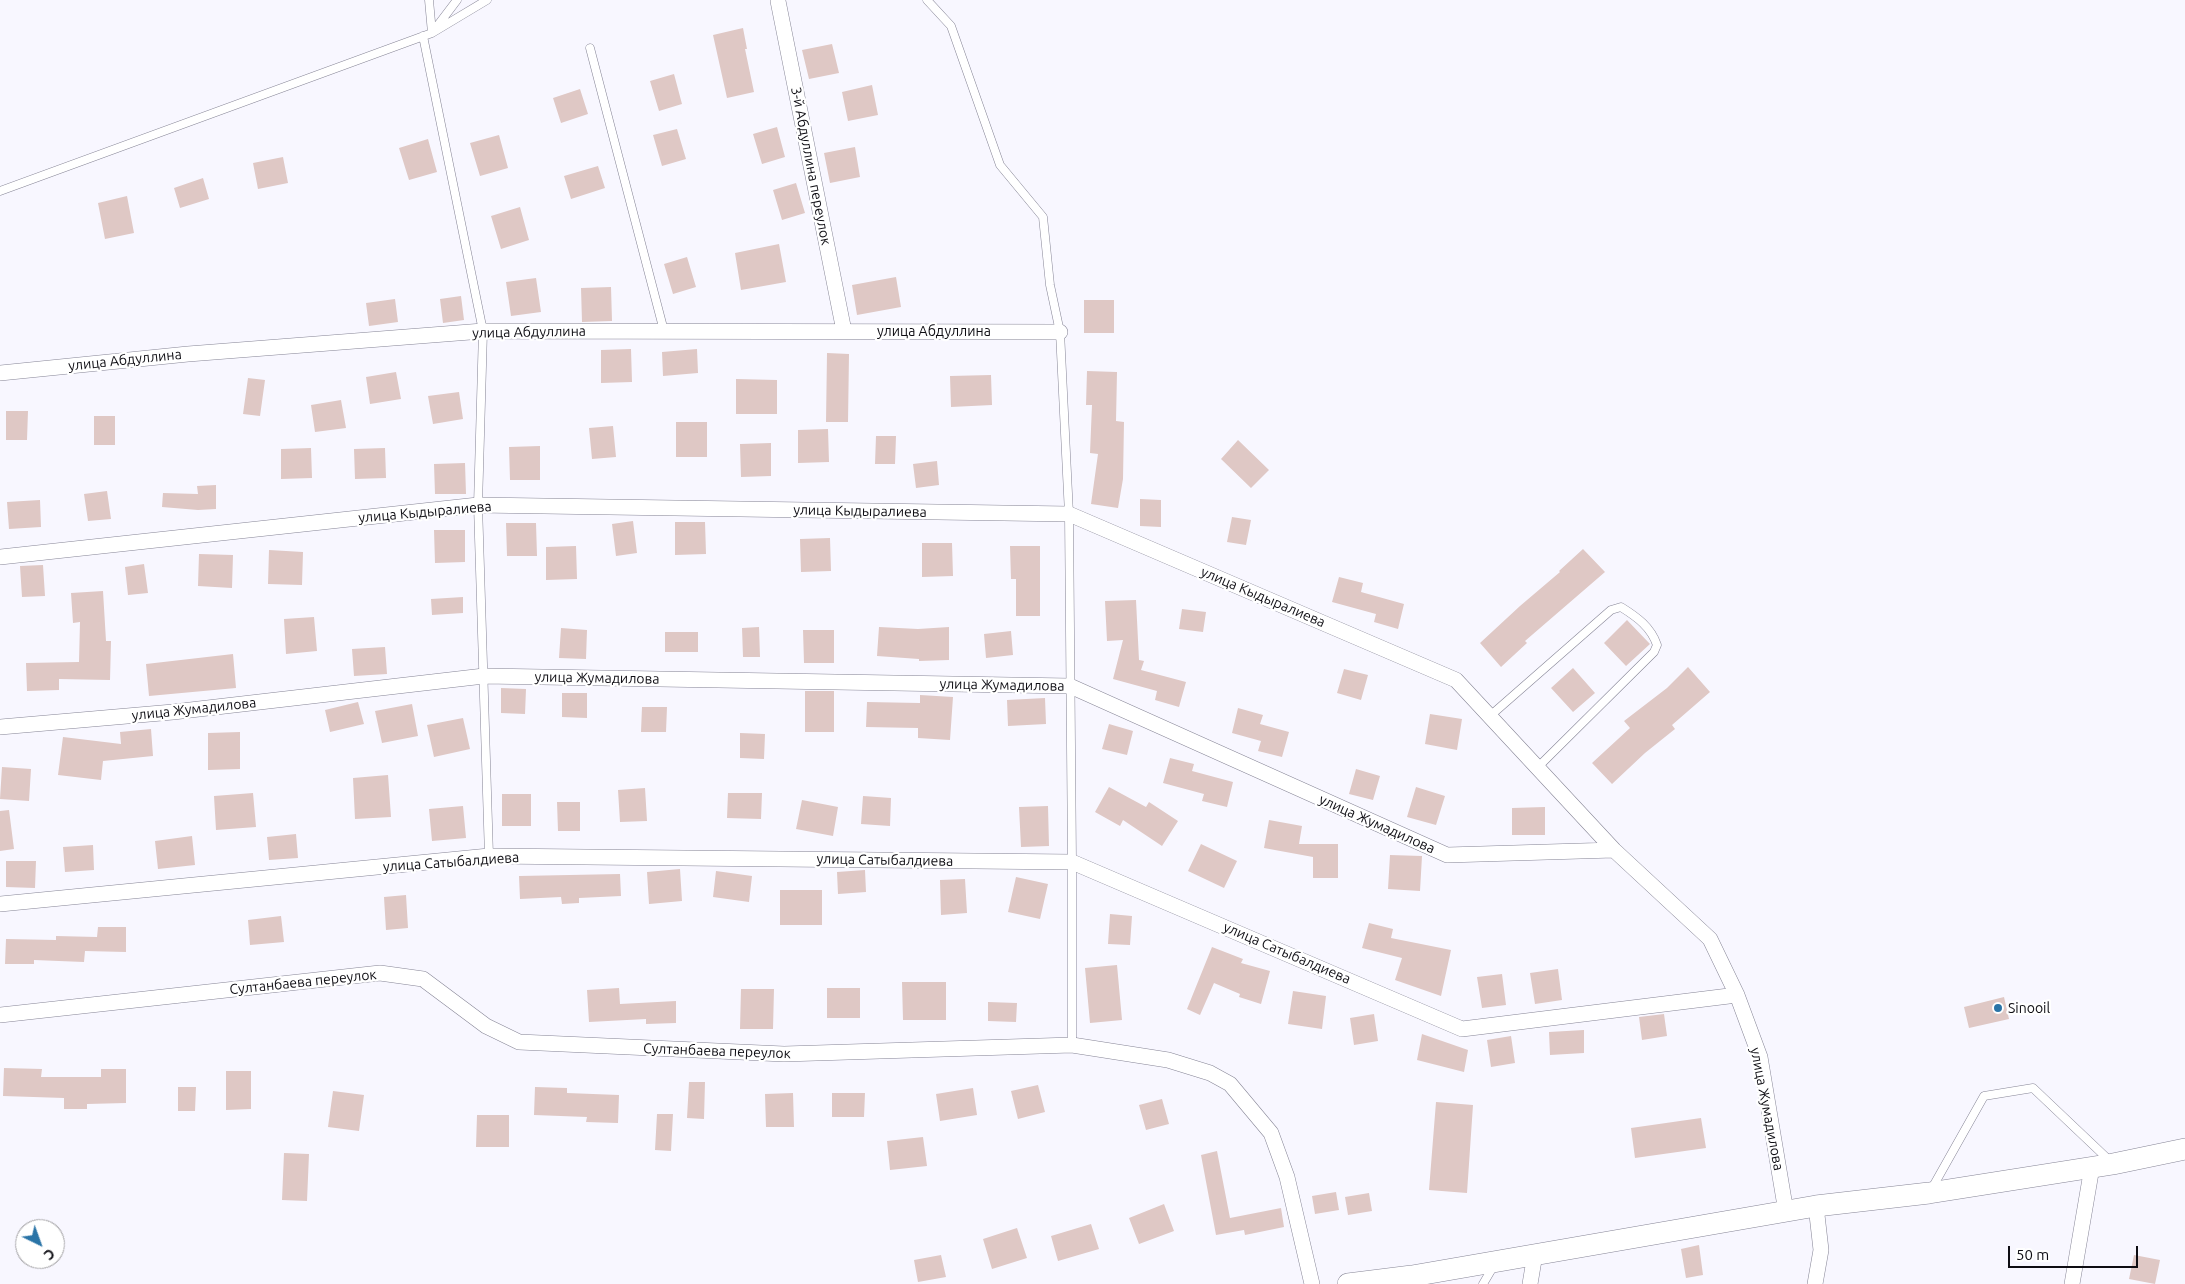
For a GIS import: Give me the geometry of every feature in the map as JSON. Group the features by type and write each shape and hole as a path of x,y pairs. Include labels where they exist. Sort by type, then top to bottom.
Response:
{"main road":[{"path":"1348,1284 1412,1276 1816,1206 1929,1193 2103,1165 2185,1149"}],"street":[{"name":"3-й Абдуллина переулок","path":"778,1 844,330"},
{"name":"улица Абдуллина","path":"0,373 188,354 483,331 844,330 1060,332"},
{"name":"улица Кыдыралиева","path":"0,557 478,505 1069,514 1456,680 1614,850"},
{"name":"улица Жумадилова","path":"0,727 173,712 484,676 1070,686 1447,856 1614,850 1710,939 1737,995 1760,1057 1786,1212"},
{"name":"улица Сатыбалдиева","path":"0,904 488,856 1072,862 1462,1029 1737,995"},
{"name":"Султанбаева переулок","path":"0,1015 380,973 423,978 486,1026 519,1042 784,1054 1072,1045 1168,1060 1210,1073 1230,1084 1271,1133 1287,1177 1312,1284"},
{"path":"2072,1284 2103,1165"},
{"path":"1815,1284 1821,1250 1816,1206"},
{"path":"1530,1284 1535,1254"}],"lane":[{"path":"429,0 432,33"},
{"path":"432,33 457,0"},
{"path":"0,191 432,33 486,0"},
{"path":"927,0 951,26 1000,165 1043,217 1050,285 1060,332 1069,514 1072,1045"},
{"path":"423,36 483,331 478,505 488,856"},
{"path":"590,48 664,330"},
{"path":"1490,716 1611,610 1621,607 1637,618 1654,634 1658,646 1654,652 1538,768"},
{"path":"1929,1193 1984,1096 2003,1092 2033,1088 2103,1165"},
{"path":"1482,1284 1498,1260"}],"building":[{"path":"743,28 747,49 745,49 754,92 727,98 713,35"},
{"path":"832,44 839,73 809,79 802,50"},
{"path":"674,74 682,104 659,111 650,81"},
{"path":"872,85 878,115 848,121 842,92"},
{"path":"580,89 588,114 561,123 553,98"},
{"path":"777,127 785,157 762,164 753,134"},
{"path":"677,129 686,159 662,166 653,135"},
{"path":"499,135 508,168 480,176 470,143"},
{"path":"428,139 437,172 409,180 399,148"},
{"path":"855,147 860,177 830,183 824,153"},
{"path":"283,157 288,183 258,189 253,163"},
{"path":"598,166 605,188 571,199 564,176"},
{"path":"203,178 209,199 180,208 174,188"},
{"path":"796,183 805,213 782,220 773,190"},
{"path":"127,196 134,233 105,239 98,203"},
{"path":"520,207 529,240 501,249 491,216"},
{"path":"779,244 786,282 741,290 735,253"},
{"path":"687,257 696,287 673,294 664,264"},
{"path":"896,277 901,307 857,315 852,285"},
{"path":"536,278 541,312 511,316 506,282"},
{"path":"611,287 612,321 582,322 581,288"},
{"path":"461,296 464,320 443,323 440,299"},
{"path":"395,299 398,322 369,326 366,303"},
{"path":"1084,300 1114,300 1114,333 1084,333"},
{"path":"631,349 632,382 601,383 601,350"},
{"path":"697,349 698,373 663,376 662,352"},
{"path":"827,353 849,354 848,422 826,422"},
{"path":"1087,371 1117,372 1116,421 1124,422 1123,479 1118,508 1091,504 1098,454 1090,453 1092,405 1086,405"},
{"path":"396,372 401,399 370,404 366,377"},
{"path":"991,375 992,405 951,407 950,376"},
{"path":"248,378 265,380 260,416 243,414"},
{"path":"736,379 777,380 777,414 736,414"},
{"path":"459,392 463,419 433,424 428,396"},
{"path":"341,400 346,428 315,432 311,405"},
{"path":"6,411 28,411 27,440 6,440"},
{"path":"94,416 115,416 115,445 94,445"},
{"path":"676,422 707,422 707,457 676,457"},
{"path":"613,426 616,457 592,459 589,428"},
{"path":"828,429 829,462 798,463 798,430"},
{"path":"876,436 896,436 895,464 875,464"},
{"path":"1238,440 1269,470 1251,488 1221,459"},
{"path":"771,443 771,476 741,477 740,444"},
{"path":"540,446 540,480 510,480 509,447"},
{"path":"311,448 312,478 281,479 281,449"},
{"path":"385,448 386,478 355,479 354,449"},
{"path":"937,461 939,485 916,488 913,464"},
{"path":"465,463 466,494 435,494 434,464"},
{"path":"216,485 216,509 198,510 162,507 163,493 198,494 197,486"},
{"path":"107,491 111,519 88,521 84,494"},
{"path":"1140,499 1161,500 1161,527 1140,526"},
{"path":"40,500 41,527 9,529 7,502"},
{"path":"1232,517 1251,520 1246,545 1227,542"},
{"path":"633,521 637,553 616,556 612,524"},
{"path":"675,522 705,522 706,554 675,555"},
{"path":"506,523 536,523 537,556 507,556"},
{"path":"434,530 465,530 465,562 435,563"},
{"path":"830,538 831,571 801,572 800,539"},
{"path":"922,543 952,543 953,576 922,577"},
{"path":"576,546 577,579 546,580 546,547"},
{"path":"1010,546 1040,546 1040,616 1016,616 1016,579 1011,579"},
{"path":"1583,549 1605,572 1525,641 1527,643 1501,667 1480,643"},
{"path":"269,550 303,552 302,585 268,584"},
{"path":"199,554 233,555 232,588 198,586"},
{"path":"144,564 148,593 128,595 125,567"},
{"path":"43,565 45,596 22,597 20,566"},
{"path":"1339,577 1363,583 1361,592 1404,604 1398,629 1374,622 1376,614 1332,602"},
{"path":"103,591 106,641 111,641 110,680 59,679 59,690 27,691 26,663 79,662 80,622 73,623 71,593"},
{"path":"463,597 463,613 432,615 431,599"},
{"path":"1136,600 1139,660 1144,661 1141,670 1186,682 1179,707 1155,700 1157,691 1113,679 1123,640 1107,641 1105,601"},
{"path":"1182,609 1206,612 1203,632 1179,629"},
{"path":"314,617 317,651 286,654 284,619"},
{"path":"1627,620 1650,644 1626,666 1604,643"},
{"path":"759,627 760,657 743,657 742,628"},
{"path":"879,627 918,629 949,627 949,660 919,661 919,659 877,656"},
{"path":"561,628 587,630 586,659 559,658"},
{"path":"803,630 834,630 834,663 804,663"},
{"path":"1011,631 1013,655 986,658 984,634"},
{"path":"665,632 698,632 698,652 665,652"},
{"path":"385,647 387,674 354,676 352,649"},
{"path":"233,654 236,688 149,696 146,664"},
{"path":"1688,667 1710,692 1672,725 1675,729 1645,753 1612,784 1592,763 1630,728 1624,721 1667,688"},
{"path":"1573,668 1595,693 1573,712 1551,688"},
{"path":"1344,669 1368,675 1361,700 1337,693"},
{"path":"501,688 526,689 525,714 501,713"},
{"path":"805,691 834,691 834,732 805,732"},
{"path":"562,693 587,693 587,718 562,717"},
{"path":"920,695 953,697 950,740 918,738 918,728 866,727 867,702 920,703"},
{"path":"1045,698 1046,724 1008,726 1007,700"},
{"path":"358,702 364,724 330,732 325,710"},
{"path":"412,704 418,736 382,743 375,711"},
{"path":"642,707 667,707 666,732 641,732"},
{"path":"1238,708 1263,715 1260,724 1289,732 1282,757 1258,751 1261,741 1232,733"},
{"path":"1430,714 1462,719 1457,750 1425,744"},
{"path":"463,718 470,749 434,757 427,725"},
{"path":"1109,724 1133,731 1127,755 1102,749"},
{"path":"151,729 153,756 103,761 101,780 58,775 63,737 121,744 120,732"},
{"path":"240,732 240,769 208,770 208,733"},
{"path":"740,733 765,734 764,759 740,758"},
{"path":"1170,758 1194,764 1192,771 1233,782 1227,807 1202,801 1204,794 1163,783"},
{"path":"2,767 31,769 29,801 0,799"},
{"path":"1356,769 1380,776 1373,800 1349,794"},
{"path":"388,775 391,817 355,819 353,778"},
{"path":"1109,787 1146,807 1149,802 1178,821 1162,846 1123,820 1120,826 1095,812"},
{"path":"1416,787 1445,796 1436,825 1407,817"},
{"path":"645,788 647,821 620,822 618,790"},
{"path":"253,793 256,827 216,830 214,796"},
{"path":"728,793 762,793 761,819 727,818"},
{"path":"502,794 531,794 531,826 502,826"},
{"path":"863,796 891,798 890,826 861,824"},
{"path":"802,800 838,807 833,836 796,829"},
{"path":"557,802 580,802 580,831 558,831"},
{"path":"463,806 466,838 432,841 429,809"},
{"path":"1048,806 1049,846 1021,847 1019,807"},
{"path":"1545,807 1545,835 1512,835 1512,808"},
{"path":"9,810 14,849 0,851 0,811"},
{"path":"1269,820 1302,826 1299,844 1338,844 1338,878 1313,878 1313,857 1264,848"},
{"path":"296,834 298,858 269,860 267,837"},
{"path":"192,836 195,865 158,869 155,841"},
{"path":"1201,844 1237,861 1224,888 1188,871"},
{"path":"93,845 94,870 65,872 63,847"},
{"path":"1390,855 1422,856 1420,891 1388,889"},
{"path":"6,861 36,861 35,888 6,887"},
{"path":"680,869 682,901 649,904 647,872"},
{"path":"865,870 866,892 838,894 837,872"},
{"path":"716,871 752,876 749,902 713,897"},
{"path":"620,874 621,896 579,898 579,903 562,904 561,897 520,899 519,876"},
{"path":"1016,877 1048,884 1040,919 1008,912"},
{"path":"965,879 967,913 941,915 940,880"},
{"path":"780,890 822,890 822,925 780,925"},
{"path":"406,895 408,928 386,930 384,897"},
{"path":"1110,914 1132,916 1130,945 1108,944"},
{"path":"281,916 284,942 250,945 248,920"},
{"path":"1369,923 1393,929 1391,938 1451,950 1441,996 1395,980 1402,958 1362,948"},
{"path":"98,927 126,927 126,952 85,951 84,962 34,960 34,964 5,964 6,939 56,940 56,936 97,937"},
{"path":"1212,947 1243,959 1241,963 1270,971 1261,1004 1239,997 1240,994 1214,983 1200,1015 1187,1009"},
{"path":"1117,965 1122,1020 1090,1023 1085,968"},
{"path":"1558,969 1562,1000 1535,1004 1530,973"},
{"path":"1502,974 1506,1005 1482,1008 1477,977"},
{"path":"902,982 946,982 946,1020 903,1020"},
{"path":"619,988 620,1004 676,1001 676,1023 646,1024 646,1019 589,1022 587,990"},
{"path":"827,988 860,988 860,1018 827,1018"},
{"path":"741,989 774,989 773,1029 740,1029"},
{"path":"1293,991 1326,996 1322,1029 1288,1024"},
{"path":"2004,997 2009,1019 1969,1028 1964,1007"},
{"path":"988,1002 1017,1003 1016,1022 988,1021"},
{"path":"1374,1014 1378,1041 1354,1045 1350,1018"},
{"path":"1664,1014 1667,1036 1642,1040 1639,1017"},
{"path":"1584,1030 1584,1053 1550,1055 1549,1032"},
{"path":"1422,1034 1468,1050 1464,1072 1417,1060"},
{"path":"1511,1036 1515,1063 1491,1067 1487,1040"},
{"path":"4,1068 42,1069 41,1077 101,1077 101,1069 126,1069 126,1103 87,1104 87,1109 64,1109 64,1098 3,1096"},
{"path":"226,1071 251,1071 251,1109 226,1110"},
{"path":"689,1082 705,1082 704,1119 687,1118"},
{"path":"1038,1085 1045,1112 1018,1119 1011,1091"},
{"path":"178,1087 196,1087 195,1111 178,1111"},
{"path":"535,1087 567,1088 567,1093 619,1095 618,1123 586,1122 587,1117 534,1115"},
{"path":"973,1088 977,1115 940,1121 936,1094"},
{"path":"333,1091 364,1095 359,1131 328,1127"},
{"path":"793,1093 794,1127 766,1127 765,1094"},
{"path":"832,1093 865,1093 864,1117 832,1117"},
{"path":"1162,1099 1169,1124 1146,1130 1139,1105"},
{"path":"1436,1102 1473,1105 1467,1193 1429,1190"},
{"path":"657,1114 673,1114 671,1151 655,1150"},
{"path":"477,1115 509,1115 509,1147 476,1147"},
{"path":"1701,1118 1706,1148 1635,1158 1631,1128"},
{"path":"923,1137 927,1166 890,1170 887,1141"},
{"path":"1217,1151 1230,1218 1281,1208 1284,1227 1245,1235 1244,1230 1216,1235 1201,1155"},
{"path":"284,1153 309,1154 307,1201 282,1200"},
{"path":"1336,1192 1339,1210 1315,1214 1312,1196"},
{"path":"1369,1193 1372,1211 1348,1215 1345,1197"},
{"path":"1164,1204 1174,1231 1139,1244 1129,1218"},
{"path":"1091,1224 1099,1249 1058,1261 1051,1236"},
{"path":"1017,1228 1027,1258 992,1269 983,1239"},
{"path":"1699,1245 1703,1275 1686,1278 1681,1249"},
{"path":"941,1255 946,1277 918,1282 914,1260"},
{"path":"2134,1255 2160,1260 2155,1284 2129,1279"}],"place":[{"name":"Sinooil","path":"1998,1008"}]}
